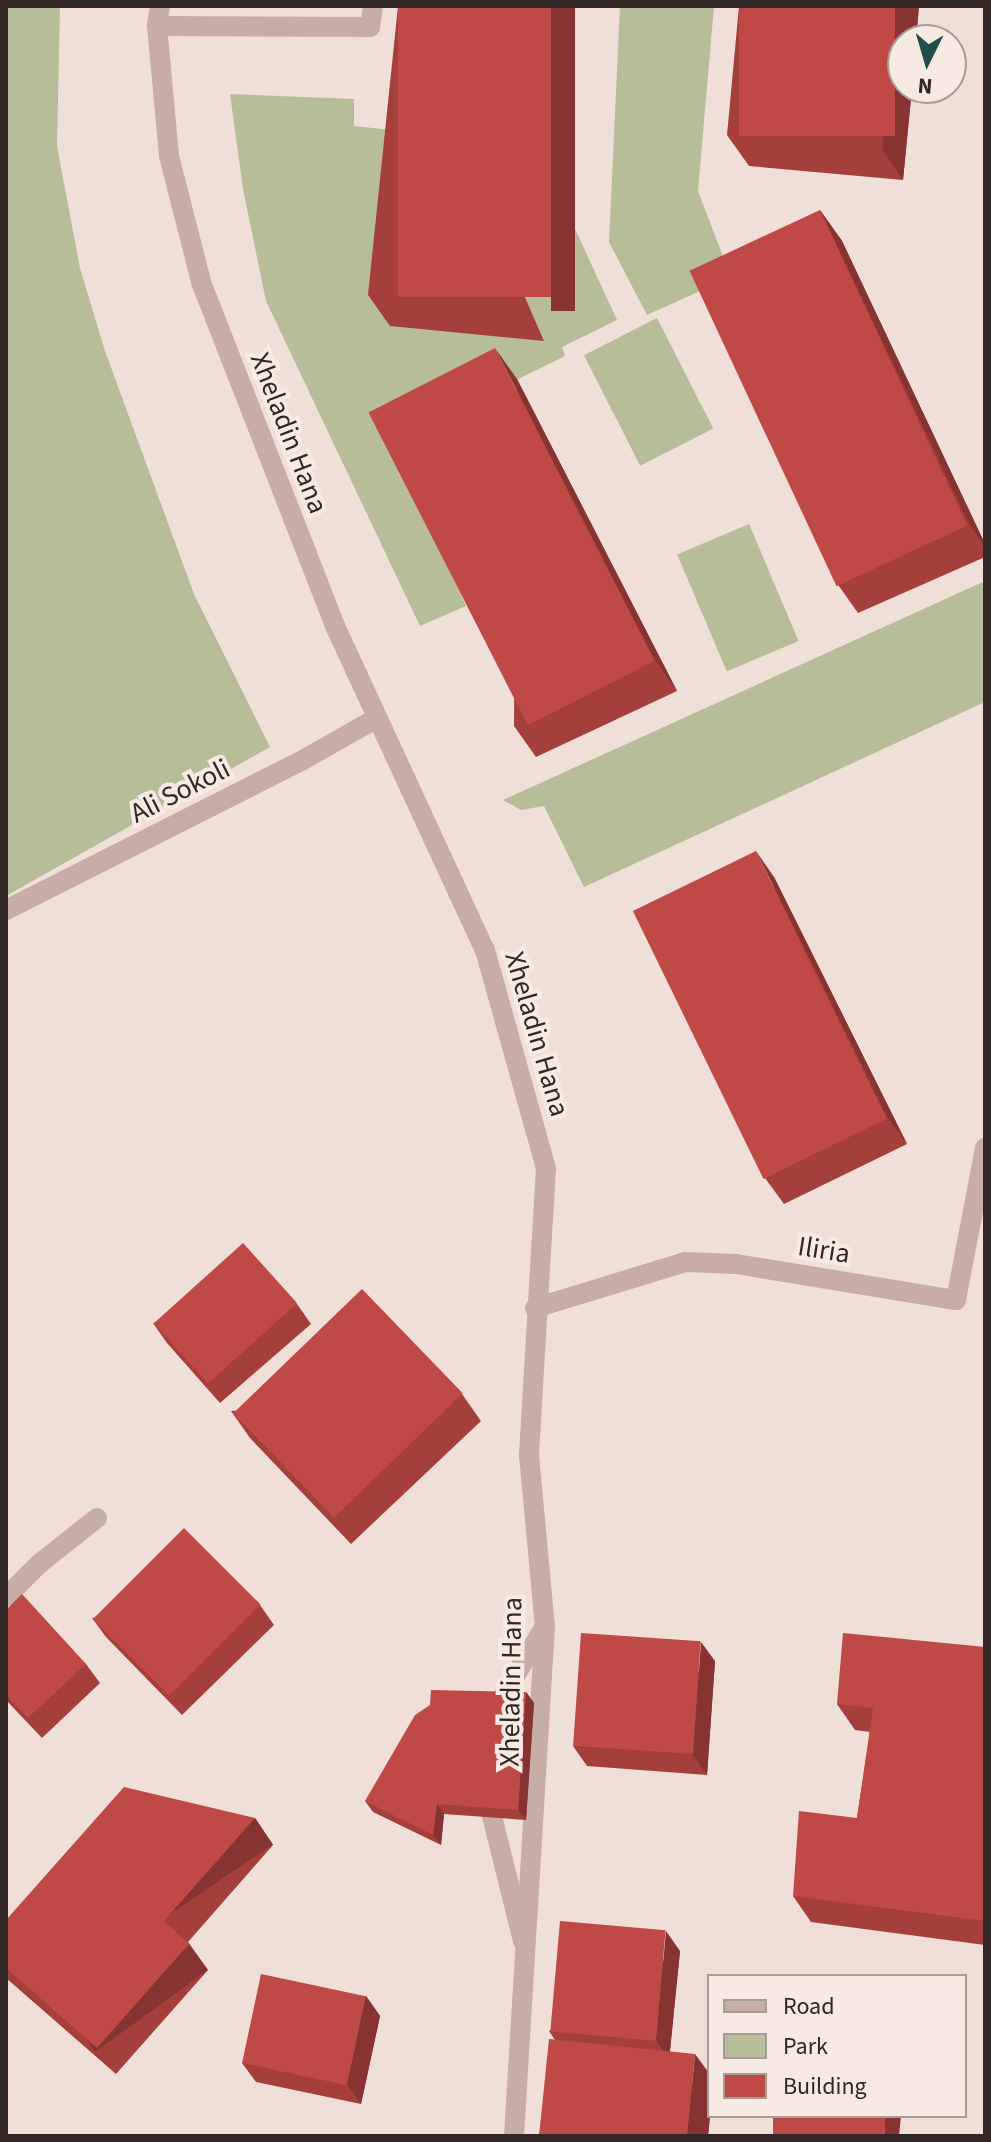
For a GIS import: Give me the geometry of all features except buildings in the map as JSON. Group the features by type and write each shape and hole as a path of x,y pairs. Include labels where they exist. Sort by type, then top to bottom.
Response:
{"street":[{"path":"158,16 370,27 373,6"},
{"name":"Xheladin Hana","path":"158,16 169,156 201,282 335,626 485,950 546,1168 535,1308 529,1455 545,1626 514,2136"},
{"name":"Ali Sokoli","path":"6,910 303,760 377,718"},
{"name":"Iliria","path":"535,1308 685,1262 736,1264 956,1300 985,1148"},
{"path":"6,1597 39,1564 97,1518"},
{"path":"500,1701 545,1626"},
{"path":"492,1816 527,1954"}],"green space":[{"path":"6,6 60,6 57,146 80,268 105,351 194,594 270,747 6,896"},
{"path":"620,6 714,6 698,191 731,277 647,315 609,242"},
{"path":"230,94 354,99 354,126 410,132 558,192 617,320 562,347 565,356 390,442 466,606 420,626 266,301 243,189"},
{"path":"657,318 713,428 640,466 584,355"},
{"path":"749,524 799,641 727,671 677,554"},
{"path":"985,581 985,702 584,887 544,806 521,810 503,800"}]}
